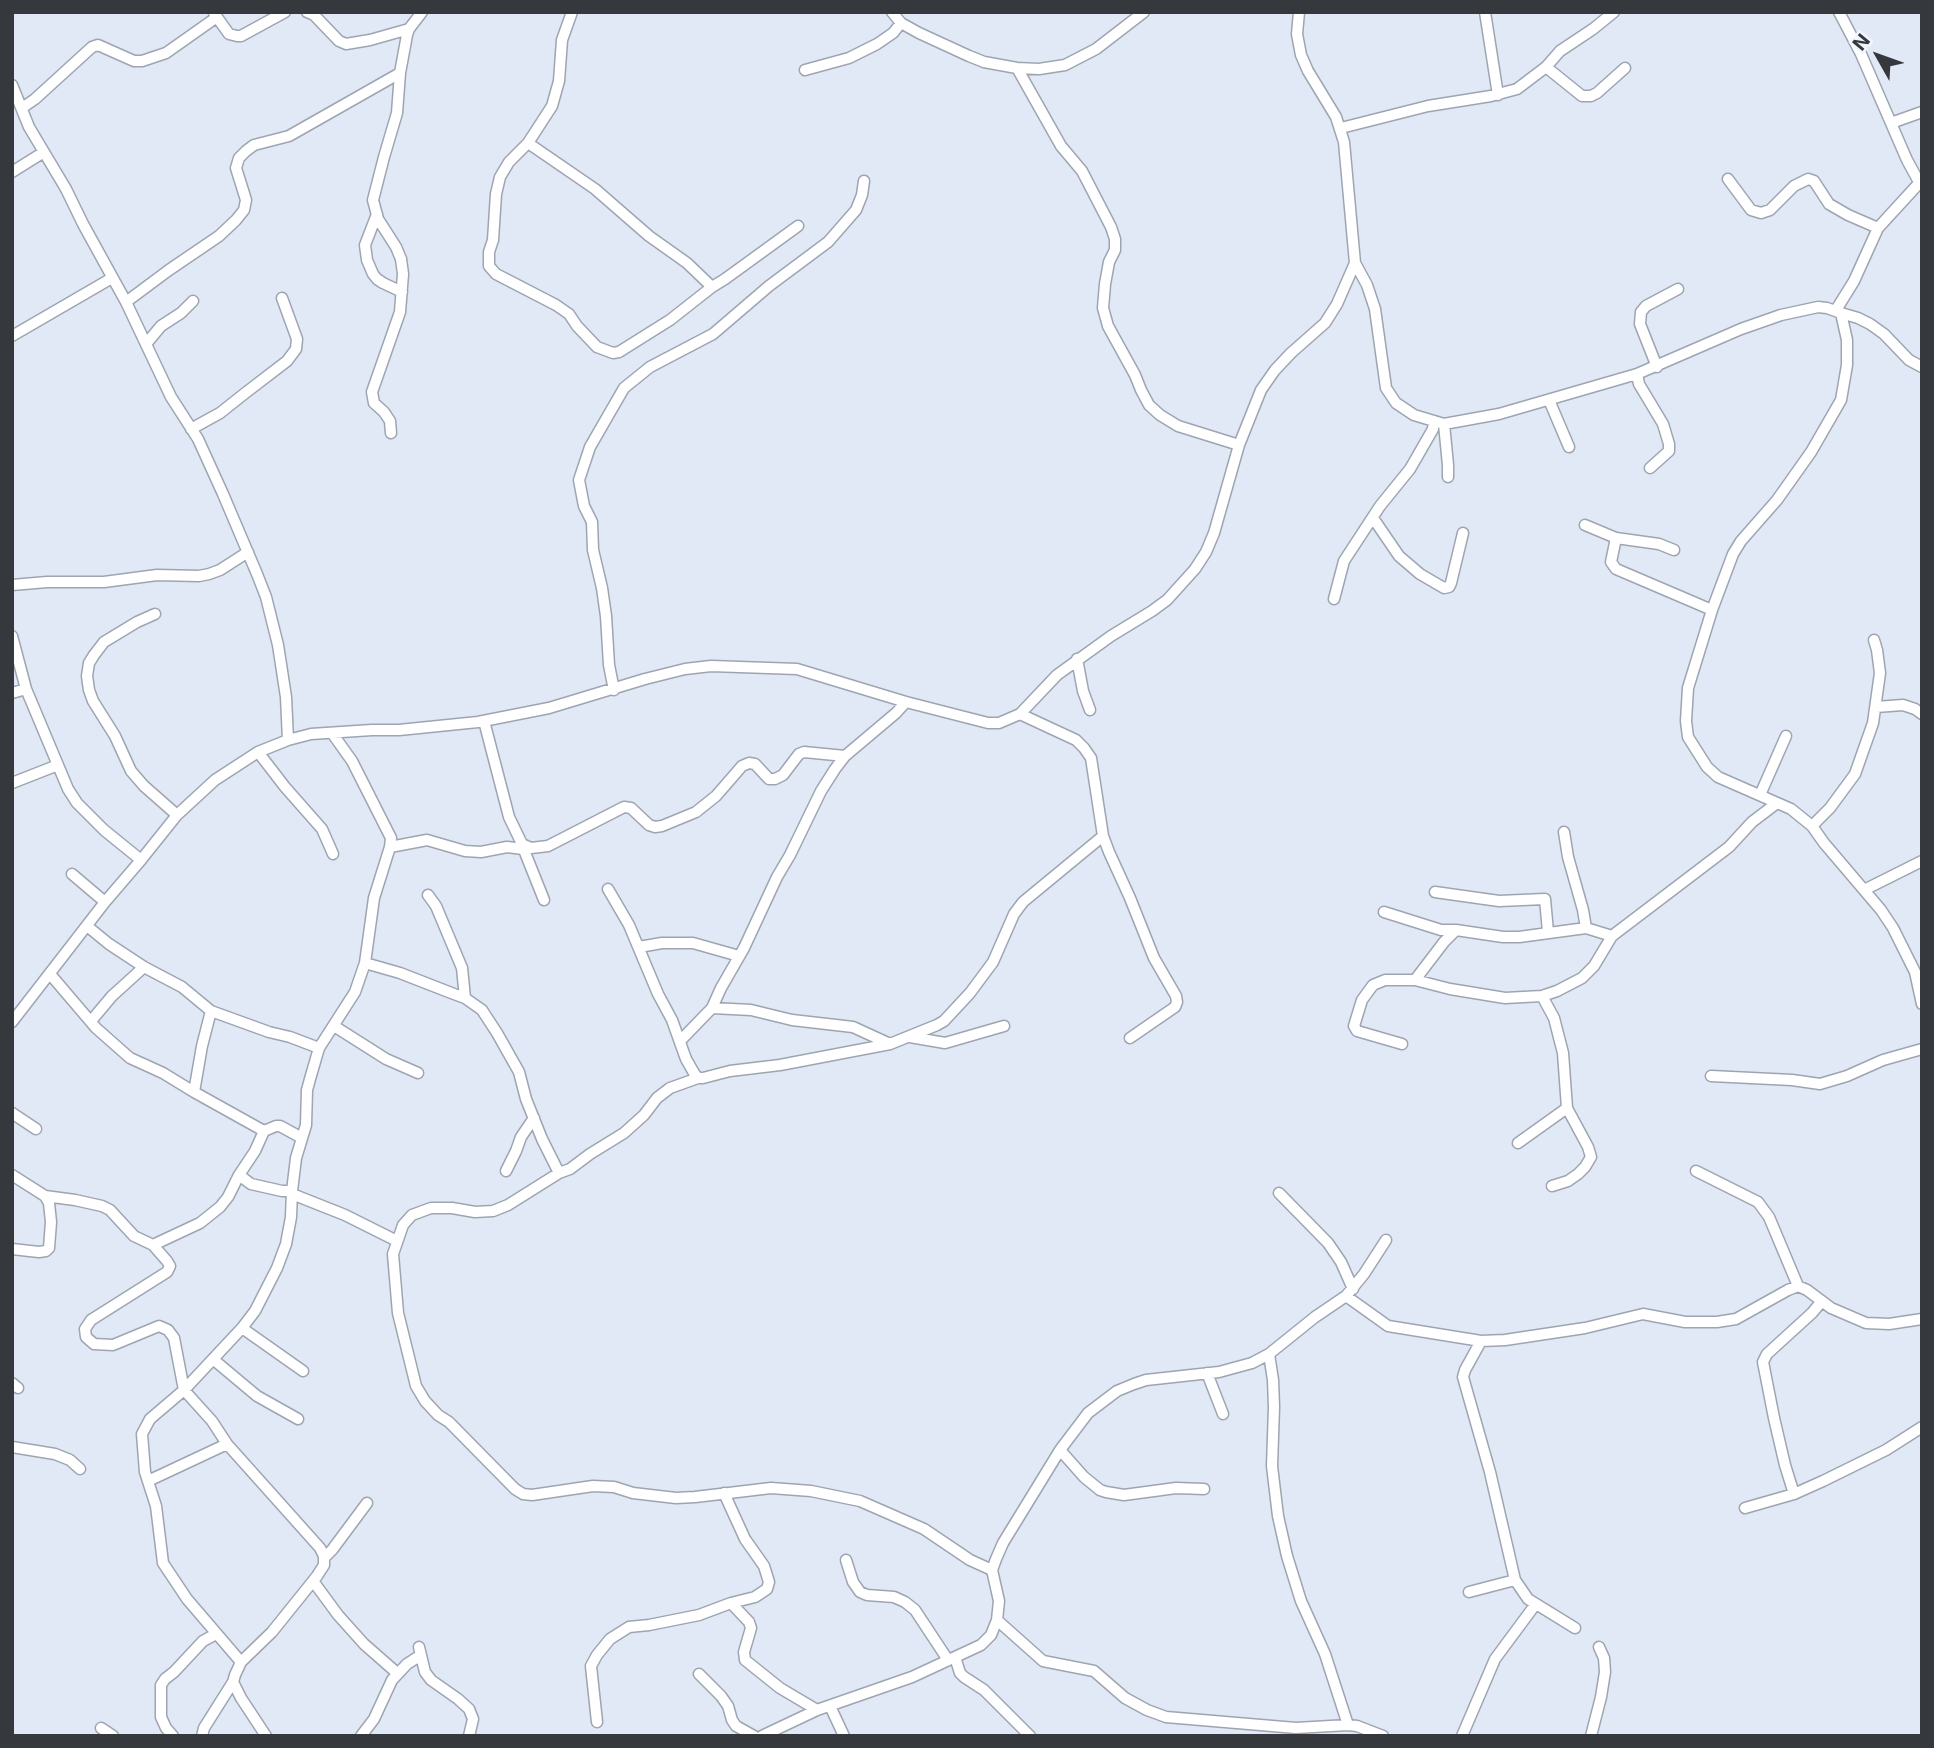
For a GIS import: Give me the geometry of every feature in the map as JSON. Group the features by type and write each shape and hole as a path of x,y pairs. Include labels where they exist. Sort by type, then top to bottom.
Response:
{"street":[{"path":"22,108 92,47 98,45 134,61 142,61 166,53 215,14 229,34 241,36 285,12"},
{"path":"391,433 390,421 374,403 372,392 400,312 403,274 401,259 378,219 373,200 397,113 400,73 409,29 422,12"},
{"path":"572,12 562,40 556,96 552,106 528,143 509,162 500,177 493,240 489,252 489,266 496,274 556,305 569,314 597,347 613,353 619,352 670,320 798,226"},
{"path":"892,12 901,23 919,33 984,62 1039,69 1065,65 1096,49 1144,12"},
{"path":"1299,12 1297,34 1301,55 1341,128 1345,142 1355,263 1367,285 1375,309 1386,388 1396,402 1414,415 1439,422 1499,414 1637,374 1781,314 1818,307 1870,324 1884,334 1909,360 1922,368"},
{"path":"1485,12 1498,95"},
{"path":"1341,128 1428,106 1498,95 1517,89 1560,51 1614,12"},
{"path":"1839,12 1861,54 1907,160 1921,181 1878,228 1838,312 1847,340 1847,365 1841,400 1811,452 1768,512 1741,541 1729,563 1688,688 1686,721 1688,737 1707,767 1718,777 1791,809 1812,826 1893,928 1918,970 1922,1004"},
{"path":"311,13 339,41 346,44 409,29"},
{"path":"805,70 849,58 877,44 893,33 901,23"},
{"path":"1546,66 1582,96 1597,93 1625,68"},
{"path":"1017,68 1061,146 1082,171 1111,227 1115,250 1107,273 1103,308 1108,326 1149,404 1160,415 1178,426 1239,445"},
{"path":"126,302 219,236 244,210 246,200 236,168 239,158 246,151 254,145 289,136 400,73"},
{"path":"13,90 29,127 66,189 126,302 171,397 191,429 248,552 266,597 278,645 286,697 288,740"},
{"path":"1891,123 1922,112"},
{"path":"528,143 595,189 649,236 687,263 712,287"},
{"path":"12,172 44,152"},
{"path":"1728,179 1751,210 1761,213 1770,210 1794,186 1808,179 1814,181 1829,204 1878,228"},
{"path":"614,690 602,588 593,550 592,522 584,506 579,480 590,447 624,388 650,367 713,334 769,286 828,242 856,210 864,181"},
{"path":"377,214 365,245 367,260 377,279 402,292"},
{"path":"12,1022 104,902 177,814 215,780 258,752 288,740 311,734 399,730 484,721 549,708 685,669 711,666 797,669 905,702 988,723 999,723 1020,713 1057,674 1160,606 1195,569 1214,533 1239,445 1261,390 1291,353 1325,323 1337,304 1355,263"},
{"path":"12,336 112,278"},
{"path":"1657,367 1640,324 1641,312 1646,306 1678,289"},
{"path":"191,429 244,394 287,361 296,349 297,339 282,298"},
{"path":"146,344 161,326 193,301"},
{"path":"1637,374 1663,424 1669,444 1669,451 1650,468"},
{"path":"1549,400 1569,447"},
{"path":"1439,422 1448,477"},
{"path":"1334,599 1344,561 1417,458 1439,422"},
{"path":"1373,518 1399,556 1420,574 1444,588 1451,583 1463,533"},
{"path":"1586,525 1616,538 1659,544 1674,550"},
{"path":"1616,538 1611,562 1616,569 1712,610"},
{"path":"12,585 104,582 156,575 199,576 220,570 248,552"},
{"path":"155,614 104,642 89,663 87,676 93,701 115,736 131,771 177,814"},
{"path":"12,636 26,689 68,789 77,803 104,830 141,860"},
{"path":"1812,826 1830,808 1854,774 1873,723 1880,673 1874,640"},
{"path":"1077,659 1090,710"},
{"path":"12,694 26,689"},
{"path":"680,1041 712,1008 821,791 845,756 896,713 905,702"},
{"path":"1875,707 1903,705 1922,714"},
{"path":"1020,713 1076,740 1091,758 1103,836 1154,958 1177,1002 1175,1007 1130,1038"},
{"path":"484,721 509,817 544,900"},
{"path":"241,1662 187,1599 163,1563 156,1506 145,1472 142,1434 150,1419 184,1390 242,1328 255,1311 282,1256 291,1217 296,1158 306,1125 307,1090 319,1048 355,992 365,963 374,898 391,838 352,761 332,733"},
{"path":"1760,796 1786,736"},
{"path":"258,752 322,829 333,854"},
{"path":"390,847 427,840 464,851 481,852 507,847 548,846 624,807 631,808 649,825 662,826 696,812 728,784 742,766 749,763 755,764 769,779 775,779 783,775 799,754 804,752 845,756"},
{"path":"12,783 58,765"},
{"path":"1402,1044 1357,1031 1354,1026 1363,1000 1373,985 1385,980 1415,980 1505,998 1542,996 1557,991 1582,978 1594,966 1612,936 1730,847 1752,822 1777,803"},
{"path":"1564,832 1586,928"},
{"path":"992,1570 970,1560 924,1530 860,1502 811,1491 771,1488 676,1498 593,1486 523,1494 515,1489 473,1444 438,1415 416,1386 397,1305 393,1254 403,1225 412,1215 431,1208 475,1212 508,1205 570,1169 624,1133 670,1088 698,1077 711,1077 730,1071 780,1065 890,1044 937,1025 970,993 993,962 1014,914 1023,902 1103,836"},
{"path":"1864,890 1921,861"},
{"path":"72,874 104,902"},
{"path":"608,889 629,925 672,1020 686,1059 698,1077"},
{"path":"1435,892 1499,901 1545,899 1548,932"},
{"path":"428,895 436,906 462,968 465,998"},
{"path":"1384,912 1441,930 1503,937 1586,928 1612,936"},
{"path":"87,926 144,967 182,987 211,1011 319,1048"},
{"path":"1415,980 1456,930"},
{"path":"639,947 663,943 693,943 739,956"},
{"path":"365,963 400,973 465,998 482,1010 519,1072 534,1118 559,1173"},
{"path":"91,1021 112,996 144,967"},
{"path":"50,974 91,1021 130,1058 163,1073 264,1131"},
{"path":"1542,996 1554,1018 1563,1053 1567,1108 1591,1157 1586,1167 1578,1174 1568,1181 1552,1186"},
{"path":"712,1008 751,1010 792,1020 853,1027 890,1044"},
{"path":"194,1093 211,1011"},
{"path":"334,1026 386,1059 418,1073"},
{"path":"909,1037 945,1043 1004,1026"},
{"path":"1711,1076 1820,1084 1847,1076 1883,1060 1922,1049"},
{"path":"1518,1143 1567,1108"},
{"path":"12,1113 36,1129"},
{"path":"506,1171 521,1137 534,1118"},
{"path":"153,1245 211,1215 228,1197 264,1131 280,1126 302,1138"},
{"path":"1696,1171 1758,1202 1769,1217 1798,1286 1849,1317 1866,1323 1889,1324 1922,1319"},
{"path":"12,1175 45,1196 102,1206 110,1210 134,1236 153,1245 167,1261 170,1266 167,1272 91,1320 85,1329 86,1337 94,1345 113,1345 159,1326 168,1330 174,1338 184,1390 212,1421 227,1444 320,1548 324,1558 324,1565 313,1581 272,1632 241,1662 233,1682 204,1728 202,1736"},
{"path":"239,1175 251,1184 292,1193 345,1215 397,1241"},
{"path":"1279,1193 1328,1243 1344,1269 1349,1292 1388,1326 1481,1341 1585,1328 1643,1314 1685,1322 1717,1322 1736,1320 1798,1286"},
{"path":"12,1249 39,1252 48,1248 51,1222 49,1203 45,1196"},
{"path":"762,1736 817,1710 912,1677 981,1645 990,1635 997,1620 999,1601 992,1570 1003,1542 1060,1450 1088,1413 1117,1391 1146,1380 1219,1372 1252,1363 1269,1354 1349,1292 1385,1240"},
{"path":"1794,1494 1785,1465 1763,1362 1767,1354 1822,1301"},
{"path":"242,1328 303,1371"},
{"path":"1481,1341 1463,1377 1487,1462 1515,1580 1528,1600 1575,1628"},
{"path":"1269,1354 1273,1380 1272,1466 1278,1516 1301,1601 1325,1654 1348,1725"},
{"path":"214,1360 257,1395 298,1419"},
{"path":"1207,1373 1223,1414"},
{"path":"1745,1508 1794,1494 1886,1450 1922,1427"},
{"path":"148,1481 227,1444"},
{"path":"12,1447 55,1454 70,1460 80,1469"},
{"path":"1060,1450 1084,1477 1106,1492 1124,1495 1176,1488 1204,1489"},
{"path":"597,1722 591,1666 610,1639 629,1626 649,1625 698,1615 740,1602 767,1589 769,1582 764,1566 745,1539 724,1493"},
{"path":"324,1558 367,1503"},
{"path":"846,1560 853,1582 860,1592 894,1597 905,1602 915,1611 960,1673 984,1690 1030,1736"},
{"path":"1469,1592 1515,1580"},
{"path":"313,1581 364,1644 397,1673"},
{"path":"731,1603 749,1622 751,1628 744,1652 745,1660 780,1688 817,1710"},
{"path":"1462,1736 1495,1659 1535,1605"},
{"path":"997,1620 1043,1661 1094,1671 1125,1698 1166,1717 1296,1728 1348,1725 1383,1736"},
{"path":"173,1736 161,1717 161,1685 203,1641 216,1634"},
{"path":"1591,1736 1605,1672 1600,1647"},
{"path":"361,1736 374,1719 385,1692 397,1673 420,1651 425,1672 431,1681 468,1709 473,1719 469,1736"},
{"path":"699,1674 721,1696 736,1726 754,1736"},
{"path":"233,1682 266,1736"},
{"path":"830,1706 844,1736"},
{"path":"101,1727 113,1736"}]}
